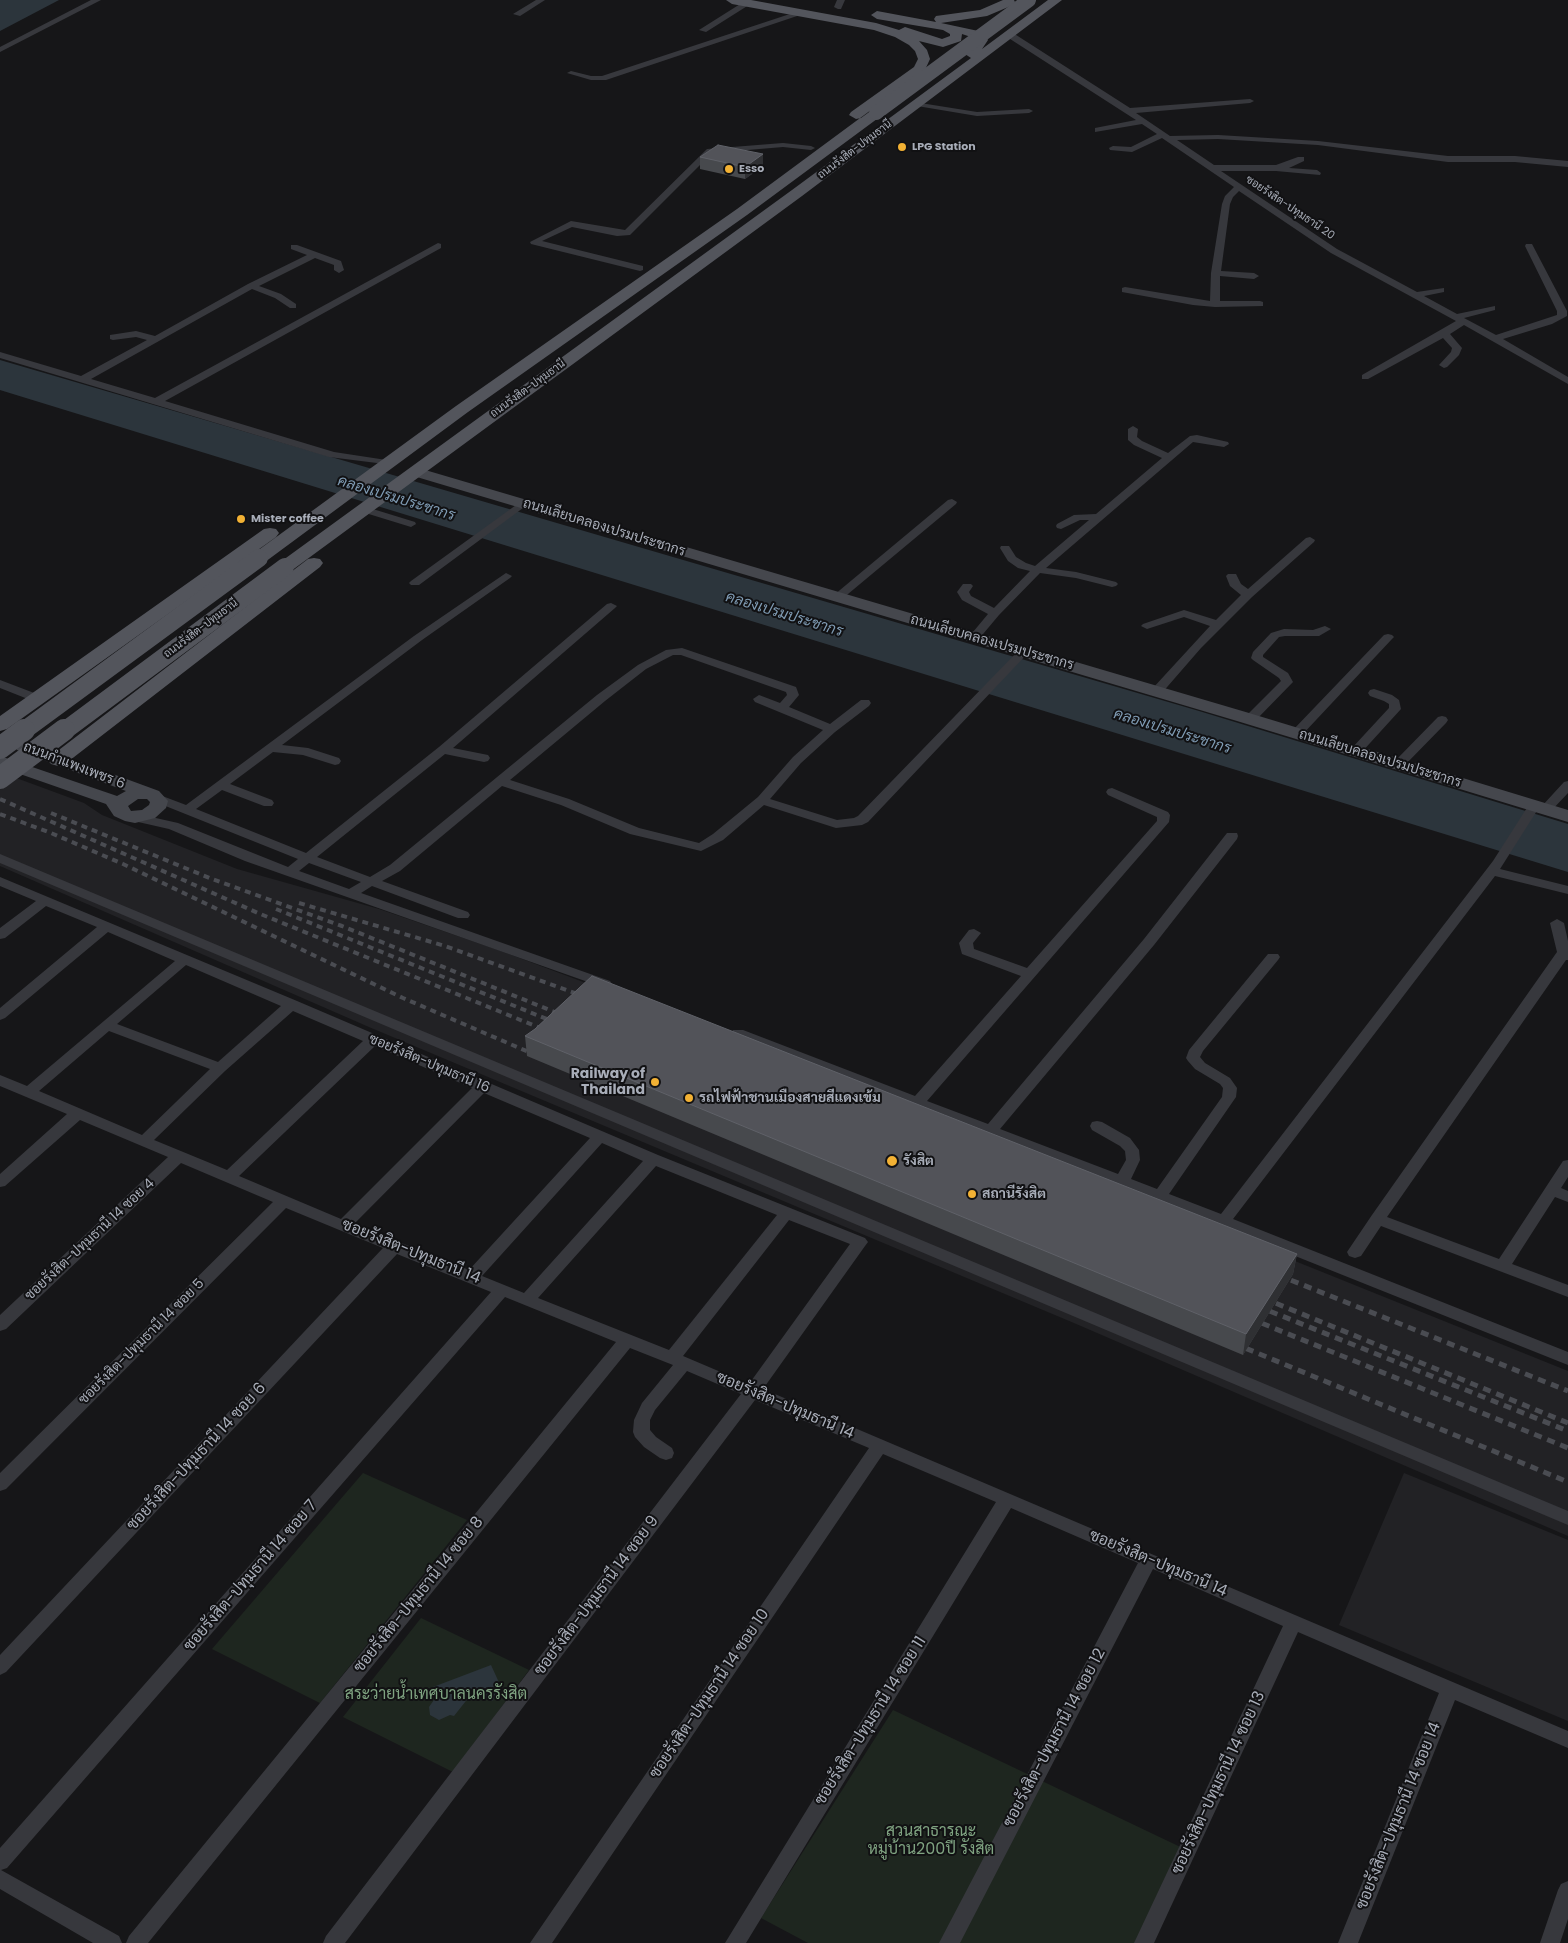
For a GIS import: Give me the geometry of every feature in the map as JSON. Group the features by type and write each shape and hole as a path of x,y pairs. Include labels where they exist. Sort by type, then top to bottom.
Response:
{"main road":[{"path":"732,0 748,3 837,8 920,18 953,18 983,13 1010,1"},
{"name":"ถนนรังสิต-ปทุมธานี","path":"0,748 498,384 735,217 1029,0"},
{"name":"ถนนรังสิต-ปทุมธานี","path":"0,778 1056,0"},
{"path":"1010,1 984,20 983,27 1002,30 1020,26"},
{"path":"837,8 935,42 952,41 958,38 956,32 950,29 918,22"},
{"path":"498,384 526,353 640,268 919,69 924,59 921,50 913,42 899,34 876,27 837,8"},
{"path":"865,12 968,31 979,35 982,40 941,86"},
{"path":"58,760 73,746 317,561 329,550 360,511"},
{"path":"2,728 38,699 267,535 292,521 322,512"},
{"path":"2,728 73,746"}],"street":[{"path":"0,50 97,0"},
{"path":"517,14 542,0"},
{"path":"703,30 748,3"},
{"path":"570,73 591,78 603,78 800,6"},
{"name":"ซอยรังสิต-ปทุมธานี 20","path":"1010,35 1144,121 1334,251 1494,338 1568,381"},
{"path":"1128,111 1250,101"},
{"path":"917,104 977,114 1029,111"},
{"path":"1098,130 1144,121"},
{"path":"1113,148 1132,150 1166,136 1218,137 1318,143 1448,159 1515,159 1566,164"},
{"path":"640,268 534,242 570,224 617,233 627,233 710,151 783,145 810,148"},
{"path":"1276,168 1289,166 1301,159"},
{"path":"1212,168 1276,168 1317,173"},
{"path":"1215,304 1216,273 1226,204 1229,196 1238,187"},
{"path":"156,402 438,246"},
{"path":"1494,338 1549,322 1562,316 1562,311 1529,246"},
{"path":"294,247 338,263 340,270"},
{"path":"82,380 251,286 315,254"},
{"path":"1216,273 1254,276"},
{"path":"251,286 278,296 293,306"},
{"path":"1125,290 1193,302 1260,304"},
{"path":"1416,295 1441,290"},
{"path":"1365,377 1444,333 1459,319 1492,308"},
{"path":"1444,333 1457,348 1456,353 1444,365"},
{"path":"113,337 136,334 156,339"},
{"path":"0,355 333,455 385,466"},
{"path":"1133,429 1132,438 1138,443 1168,457"},
{"path":"974,638 1036,570 1132,490 1168,457 1193,438 1224,444"},
{"name":"ถนนเลียบคลองเปรมประชากร","path":"411,474 521,504 838,597 1297,733 1568,816"},
{"path":"838,597 952,502"},
{"path":"415,583 521,504"},
{"path":"360,511 411,524"},
{"path":"1061,526 1078,517 1099,516"},
{"path":"1156,691 1248,595 1310,540"},
{"path":"1005,548 1016,562 1036,570 1076,575 1112,584"},
{"path":"187,810 418,638 506,576"},
{"path":"1232,576 1236,586 1248,595"},
{"path":"967,586 963,592 966,598 995,613"},
{"path":"290,872 443,750 611,606"},
{"path":"1147,626 1184,613 1218,625"},
{"path":"1250,719 1287,682 1284,676 1257,658 1257,654 1276,635 1284,632 1315,634 1325,629"},
{"path":"1297,733 1388,637"},
{"path":"351,893 395,868 601,698 642,667 670,652 682,652 792,690 793,695 782,708"},
{"path":"762,800 836,824 857,822 1022,653"},
{"path":"0,684 38,699"},
{"path":"1356,751 1394,709 1395,703 1374,693"},
{"path":"759,700 831,729"},
{"path":"501,781 565,802 634,831 701,847 718,837 762,800 797,760 831,729 865,703"},
{"path":"1399,764 1442,720"},
{"name":"ถนนกำแพงเพชร 6","path":"2,728 58,760 154,800"},
{"path":"272,748 304,752 335,762"},
{"path":"443,750 484,758"},
{"name":"ถนนกำแพงเพชร 6","path":"0,760 112,800 124,811"},
{"path":"221,785 268,803"},
{"path":"1223,1222 1537,808 1568,785"},
{"path":"918,1102 1163,822 1164,815 1112,792"},
{"path":"464,915 308,858 187,810 154,800 130,796 124,799 124,811 173,826 250,858 621,989"},
{"path":"154,800 159,814 173,826"},
{"path":"990,1131 1149,942 1232,836"},
{"path":"0,858 1568,1518"},
{"path":"1494,867 1568,890"},
{"name":"ซอยรังสิต-ปทุมธานี 16","path":"0,881 600,1136 860,1242"},
{"path":"0,935 44,901"},
{"path":"1355,1252 1566,954 1556,923"},
{"path":"0,1015 106,927"},
{"path":"974,933 966,943 967,951 1029,974"},
{"path":"1160,1196 1229,1097 1230,1088 1225,1081 1200,1066 1193,1058 1196,1050 1273,956"},
{"path":"28,1092 184,960"},
{"path":"144,1141 220,1068 292,1004"},
{"path":"108,1026 220,1068"},
{"path":"724,1028 1160,1196 1568,1359"},
{"path":"230,1176 373,1040"},
{"name":"ซอยรังสิต-ปทุมธานี 14","path":"0,1080 77,1114 230,1176 343,1226 528,1299 1007,1499 1568,1740"},
{"path":"343,1226 482,1086"},
{"path":"0,1182 77,1114"},
{"path":"1097,1126 1125,1142 1132,1150 1133,1160 1122,1182"},
{"path":"472,1277 600,1136"},
{"name":"ซอยรังสิต-ปทุมธานี 14 ซอย 4","path":"0,1325 179,1156"},
{"path":"528,1299 653,1158"},
{"path":"1502,1266 1568,1165"},
{"path":"1553,1190 1568,1197"},
{"name":"ซอยรังสิต-ปทุมธานี 14 ซอย 5","path":"0,1484 284,1200"},
{"path":"666,1453 650,1442 641,1432 642,1420 648,1407 678,1361 787,1212"},
{"path":"1377,1219 1568,1291"},
{"name":"ซอยรังสิต-ปทุมธานี 14 ซอย 9","path":"333,1943 751,1392 860,1242"},
{"name":"ซอยรังสิต-ปทุมธานี 14 ซอย 6","path":"0,1667 394,1247"},
{"name":"ซอยรังสิต-ปทุมธานี 14 ซอย 7","path":"0,1862 503,1289"},
{"name":"ซอยรังสิต-ปทุมธานี 14 ซอย 8","path":"136,1943 627,1340"},
{"name":"ซอยรังสิต-ปทุมธานี 14 ซอย 10","path":"540,1943 879,1446"},
{"name":"ซอยรังสิต-ปทุมธานี 14 ซอย 11","path":"735,1943 1007,1499"},
{"name":"ซอยรังสิต-ปทุมธานี 14 ซอย 12","path":"948,1943 1148,1560"},
{"name":"ซอยรังสิต-ปทุมธานี 14 ซอย 13","path":"1144,1943 1294,1622"},
{"name":"ซอยรังสิต-ปทุมธานี 14 ซอย 14","path":"1348,1943 1450,1690"},
{"path":"0,1879 112,1943"},
{"path":"1550,1943 1568,1890"}],"shaded area":[{"path":"0,772 84,803 102,815 237,869 379,909 501,951 697,1025 1131,1195 1568,1371 1568,1536 1074,1323 369,1027 0,866"},
{"path":"1404,1473 1568,1540 1568,1721 1339,1625"}],"green space":[{"path":"363,1473 467,1520 320,1703 212,1649"},
{"name":"สระว่ายน้ำเทศบาลนครรังสิต","path":"421,1618 529,1670 453,1772 343,1717"},
{"name":"สวนสาธารณะ หมู่บ้าน200ปี รังสิต","path":"893,1710 1193,1853 1148,1943 808,1943 761,1918"}],"water":[{"path":"0,0 59,0 0,31"},
{"name":"คลองเปรมประชากร","path":"0,360 1199,711 1568,824 1568,872 0,390"},
{"path":"491,1665 502,1689 492,1701 473,1692 454,1716 450,1715 439,1720 430,1715 429,1707 436,1697 433,1694 424,1700 419,1697 433,1690 433,1687"}],"building":[{"path":"718,145 763,154 745,167 700,157"},
{"name":"สถานีรังสิต","path":"592,976 1297,1254 1246,1334 525,1036"}],"railway":[{"path":"0,799 258,913 550,1032"},
{"path":"51,813 212,879 342,926 567,1017"},
{"path":"0,814 51,833 123,864 403,998 538,1056"},
{"path":"299,903 445,946 586,997"},
{"path":"276,909 559,1024"},
{"path":"1278,1275 1568,1391"},
{"path":"1263,1298 1568,1423"},
{"path":"1257,1306 1568,1431"},
{"path":"1249,1318 1568,1448"},
{"path":"1233,1343 1568,1482"}],"place":[{"name":"LPG Station","path":"902,147"},
{"name":"Esso","path":"729,169"},
{"name":"Mister coffee","path":"241,519"},
{"name":"Railway of Thailand","path":"655,1082"},
{"name":"รถไฟฟ้าชานเมืองสายสีแดงเข้ม","path":"689,1098"},
{"name":"รังสิต","path":"892,1161"},
{"name":"สถานีรังสิต","path":"972,1194"}]}
